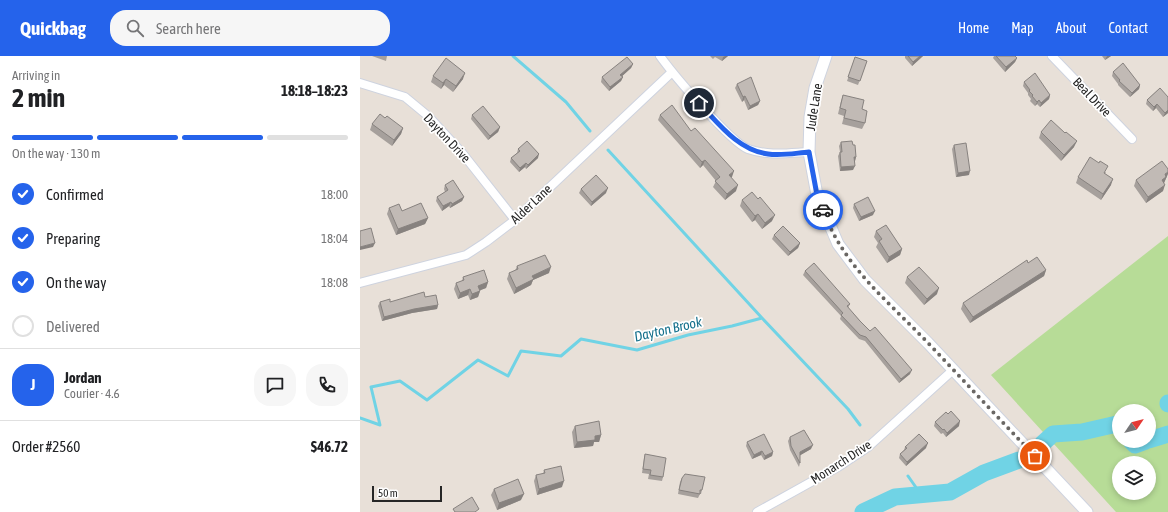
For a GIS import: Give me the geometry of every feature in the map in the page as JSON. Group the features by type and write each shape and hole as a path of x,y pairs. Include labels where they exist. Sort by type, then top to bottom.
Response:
{"street":[{"path":"660,56 672,73 727,133 746,148 769,154 809,152"},
{"name":"Jude Lane","path":"826,56 815,88 810,118 809,152 817,195 838,244 865,280 953,370 1087,512"},
{"name":"Beal Drive","path":"1052,56 1132,139"},
{"name":"Alder Lane","path":"360,283 466,255 486,242 514,220 672,73"},
{"name":"Dayton Drive","path":"360,83 405,97 428,116 462,154 514,220"},
{"name":"Monarch Drive","path":"757,512 838,467 868,447 953,370"}],"green space":[{"path":"1168,236 1168,512 1116,512 991,375"}],"building":[{"path":"908,56 920,56 913,62"},
{"path":"996,56 1015,56 1017,58 1006,67"},
{"path":"627,57 633,64 620,75 623,77 610,87 602,77"},
{"path":"855,57 867,61 860,81 848,77"},
{"path":"446,58 465,73 456,86 446,79 443,83 433,76"},
{"path":"1123,63 1140,85 1132,93 1119,81 1120,80 1113,72"},
{"path":"1035,73 1050,95 1041,103 1039,100 1037,102 1032,96 1033,95 1024,82"},
{"path":"751,77 760,101 750,106 745,96 743,97 737,84"},
{"path":"1160,88 1168,97 1168,110 1165,113 1157,104 1154,107 1147,100"},
{"path":"843,95 864,100 862,109 867,111 865,123 844,118 846,110 840,108"},
{"path":"672,105 691,131 695,128 734,171 729,175 738,185 727,194 715,181 720,177 705,160 702,162 660,115"},
{"path":"483,106 500,127 490,136 472,115"},
{"path":"380,114 385,118 387,116 403,128 394,140 372,124"},
{"path":"1051,120 1065,133 1066,132 1077,141 1064,155 1041,132"},
{"path":"527,141 539,154 528,165 526,163 520,168 511,158 520,151 518,149"},
{"path":"852,141 853,145 855,145 855,166 841,167 841,142"},
{"path":"966,143 970,171 958,173 954,145"},
{"path":"1090,157 1099,163 1100,161 1108,166 1104,173 1113,179 1103,194 1078,177"},
{"path":"1162,161 1168,169 1168,172 1165,174 1166,177 1162,180 1165,185 1148,197 1136,180"},
{"path":"596,175 608,188 592,202 581,189"},
{"path":"453,180 464,197 452,204 451,202 443,206 437,197 448,190 445,185"},
{"path":"752,192 758,199 760,197 775,215 765,223 758,214 755,216 742,200"},
{"path":"868,197 875,211 861,217 854,204"},
{"path":"421,203 428,218 398,229 389,208 399,204 402,211"},
{"path":"886,225 902,249 889,257 879,241 882,239 876,231"},
{"path":"783,226 800,243 790,252 774,235"},
{"path":"371,228 375,243 360,247 360,231"},
{"path":"545,255 551,267 532,276 534,279 516,288 509,273 518,269 517,266"},
{"path":"1037,257 1046,270 973,317 963,303 1027,260 1028,263"},
{"path":"814,263 850,304 847,306 860,321 870,331 875,327 912,370 901,379 866,337 860,335 841,315 843,313 805,271"},
{"path":"919,267 939,288 927,299 907,277"},
{"path":"484,270 488,282 478,286 480,291 472,294 470,289 460,293 456,283 464,280 463,277"},
{"path":"424,292 425,297 436,295 438,305 414,309 384,317 380,302 390,299 390,302"},
{"path":"951,411 960,421 947,433 935,422 946,412 948,414"},
{"path":"599,421 601,435 595,436 595,440 577,442 575,426"},
{"path":"804,430 813,445 800,452 800,463 791,446 790,437"},
{"path":"764,434 773,452 765,456 762,451 754,455 747,442"},
{"path":"919,434 928,443 907,462 900,454"},
{"path":"645,454 666,458 663,477 650,475 651,470 643,469"},
{"path":"561,466 564,481 539,489 536,475 545,473 544,470"},
{"path":"685,474 705,477 700,494 679,490 682,478"},
{"path":"518,479 524,494 499,503 494,489"},
{"path":"472,497 479,509 475,512 455,512 453,509"}],"waterway":[{"path":"513,56 566,102 590,131"},
{"path":"608,150 762,318"},
{"name":"Dayton Brook","path":"360,418 380,425 371,387 400,381 427,400 478,360 508,376 521,351 561,356 581,339 637,350 688,335 762,318 848,409 860,425"},
{"path":"1042,444 1053,434 1082,432 1112,425"},
{"path":"1156,438 1168,434"},
{"path":"863,512 895,497 950,492 984,473 1019,460"},
{"name":"Dayton Brook","path":"908,476 922,496"}],"way so far":[{"path":"823,210 838,244 865,280 928,343 1035,456"}],"route":[{"path":"699,103 727,133 746,148 769,154 809,152 817,195 823,210"}]}
